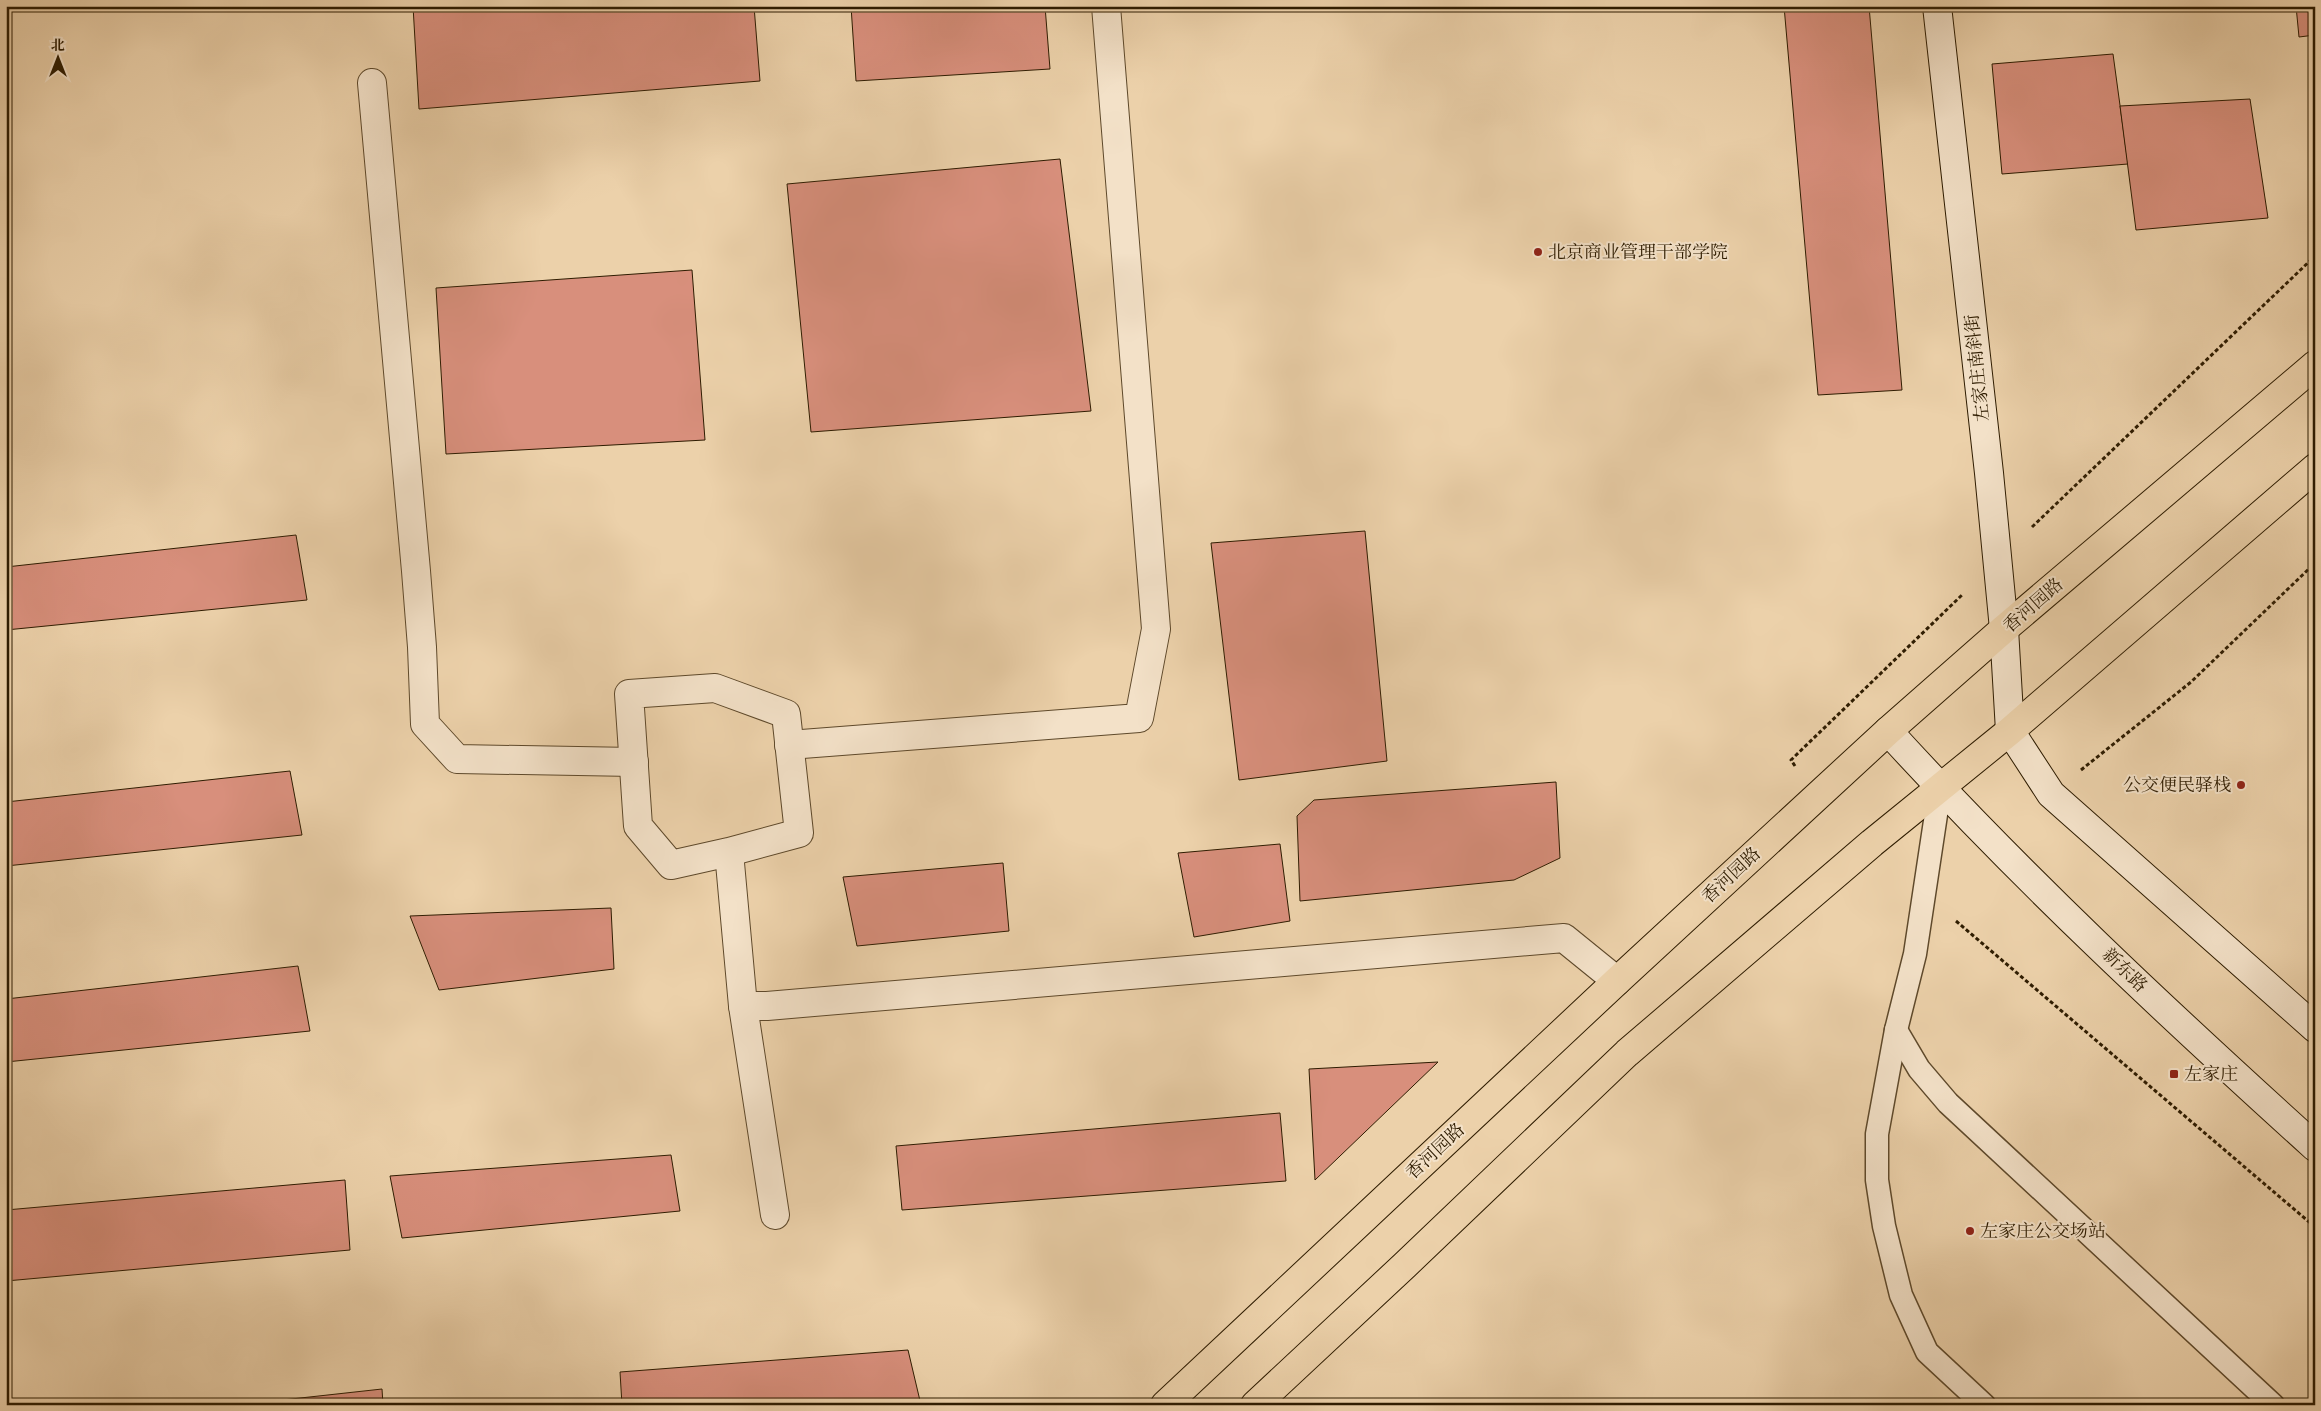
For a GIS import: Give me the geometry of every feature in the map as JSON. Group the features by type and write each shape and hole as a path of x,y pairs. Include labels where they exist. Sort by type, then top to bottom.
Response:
{"highway":[{"name":"香河园路","path":"1165,1405 1819,793 2004,629 2314,368"},
{"path":"1255,1405 1627,1053 2010,731 2315,468"}],"street":[{"path":"789,745 1139,718 1156,629 1106,6"},
{"name":"左家庄南斜街","path":"1937,6 1989,473 1996,562 2004,629 2010,731"},
{"path":"372,83 417,590 425,724 457,759 634,762"},
{"path":"715,688 786,714 789,745 799,833 671,866 638,826 629,694 715,688"},
{"name":"新东路","path":"1888,731 1988,838 2208,1051 2315,1147"},
{"path":"2010,731 2051,794 2315,1028"},
{"path":"729,852 743,1006 775,1215"},
{"path":"743,1006 767,1006 1564,938 1617,981"}],"lane":[{"path":"1940,788 1914,954 1896,1030 1877,1134 1877,1180 1884,1226 1901,1295 1927,1352 1984,1405"},
{"path":"1896,1030 1919,1069 1948,1103 2273,1405"}],"path":[{"path":"1819,793 1791,760 2315,256"},
{"path":"2051,794 2192,682 2315,563"},
{"path":"1924,896 2009,965 2315,1227"}],"building":[{"path":"413,6 754,6 760,81 419,109"},
{"path":"851,6 1045,6 1050,69 856,81"},
{"path":"1784,6 1869,6 1902,390 1818,395"},
{"path":"2296,6 2315,6 2315,35 2299,37"},
{"path":"2113,54 2128,164 2002,174 1992,64"},
{"path":"2250,99 2268,218 2136,230 2120,106"},
{"path":"1060,159 1091,411 811,432 787,184"},
{"path":"692,270 705,440 446,454 436,288"},
{"path":"1365,531 1387,761 1239,780 1211,543"},
{"path":"296,535 307,600 6,630 6,567"},
{"path":"290,771 302,835 6,866 6,802"},
{"path":"1556,782 1560,858 1514,880 1300,901 1297,816 1314,800"},
{"path":"1280,844 1290,921 1194,937 1178,853"},
{"path":"1003,863 1009,931 857,946 843,877"},
{"path":"611,908 614,969 439,990 410,916"},
{"path":"298,966 310,1031 6,1062 6,999"},
{"path":"1438,1062 1315,1180 1309,1069"},
{"path":"1280,1113 1286,1181 902,1210 896,1146"},
{"path":"671,1155 680,1211 402,1238 390,1176"},
{"path":"345,1180 350,1250 6,1281 6,1210"},
{"path":"908,1350 921,1405 622,1405 620,1372"},
{"path":"382,1389 383,1405 237,1405"},
{"path":"591,1401 592,1405 541,1405"}],"place":[{"name":"北京商业管理干部学院","path":"1538,252"},
{"name":"公交便民驿栈","path":"2241,785"},
{"name":"左家庄","path":"2174,1074"},
{"name":"左家庄公交场站","path":"1970,1231"}]}
